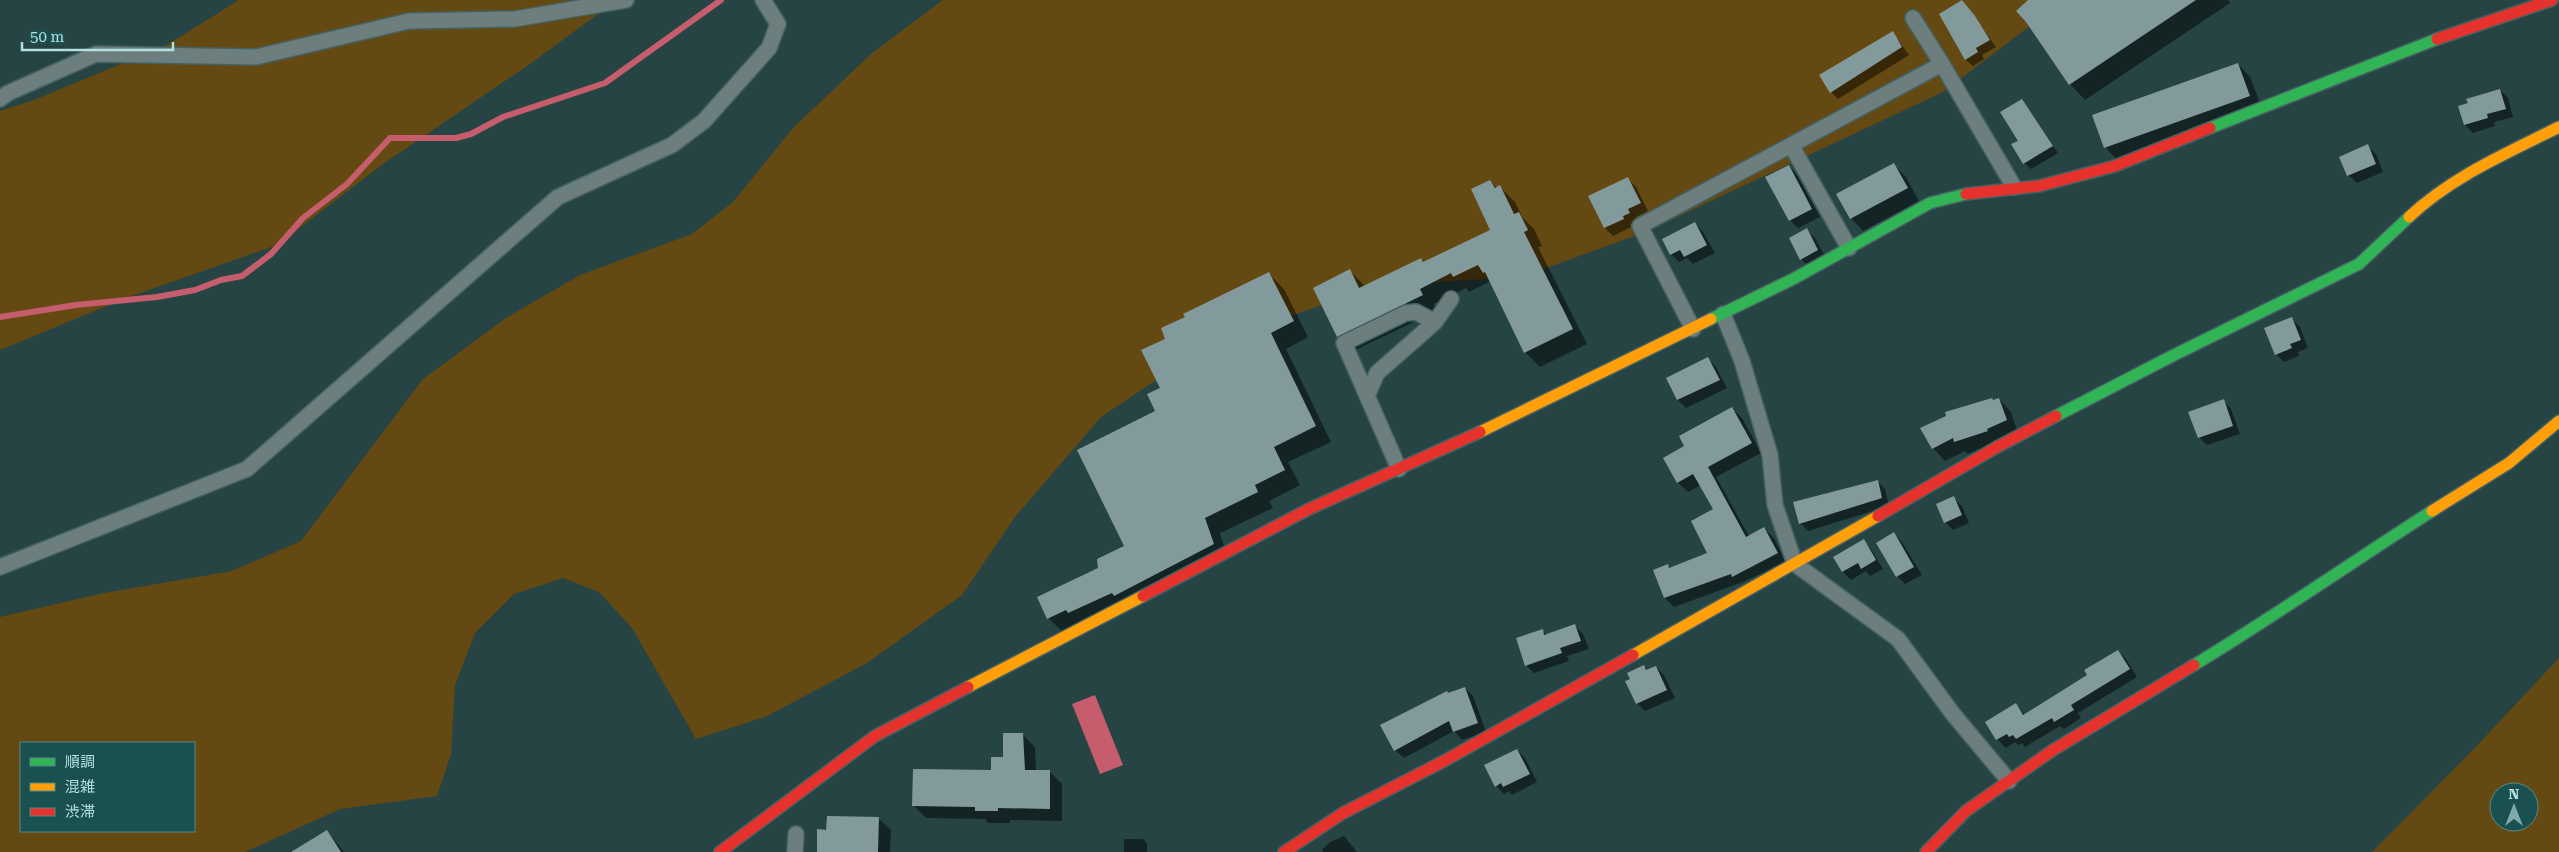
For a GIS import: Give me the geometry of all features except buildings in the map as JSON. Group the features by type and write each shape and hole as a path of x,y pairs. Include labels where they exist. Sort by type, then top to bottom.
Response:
{"street":[{"path":"0,99 8,93 96,54 256,58 409,20 515,18 626,0"},
{"path":"0,568 247,469 558,197 672,146 704,121 769,48 778,24 763,0"},
{"path":"720,852 875,736 1309,509 1533,408 1693,329 1850,248 1930,202 1972,192 2040,186 2115,166 2408,49 2552,0"},
{"path":"1913,18 2014,187"},
{"path":"1693,329 1640,226 1942,64"},
{"path":"1284,852 1343,813 1444,761 1501,727 1794,564 1997,447 2174,355 2359,264 2425,202 2490,161 2559,127"},
{"path":"1790,145 1850,248"},
{"path":"1367,396 1377,373 1435,322 1451,299"},
{"path":"1399,468 1344,343 1406,313 1416,312 1435,322"},
{"path":"1723,314 1742,361 1770,455 1775,505 1794,564 1898,639 1953,714 2010,781"},
{"path":"1926,852 1966,811 2053,750 2265,622 2347,565 2509,463 2559,421"},
{"path":"795,852 796,834"}],"shaded area":[{"path":"239,0 617,0 530,64 383,164 277,245 126,298 0,350 0,111 34,100 167,45"},
{"path":"943,0 2064,0 1943,92 1643,233 1521,277 1381,285 1269,323 1164,375 1101,417 1015,517 962,595 867,663 765,717 696,739 632,628 599,592 563,578 514,594 475,633 455,685 451,754 437,796 340,809 245,852 0,852 0,617 104,593 232,571 301,541 423,379 506,318 580,275 692,234 733,202 793,128 871,54"},
{"path":"2559,658 2559,852 2372,852 2469,754"},
{"path":"1095,695 1123,765 1100,774 1072,704"}],"waterway":[{"path":"0,317 76,305 157,297 195,290 221,280 242,276 271,254 303,218 347,184 390,138 456,138 471,134 503,117 605,83 721,0"}],"traffic: fast":[{"path":"2210,128 2437,39"},
{"path":"1711,319 1795,278 1930,203 1966,194"},
{"path":"2056,416 2174,355 2359,264 2409,217"},
{"path":"2194,665 2432,511"}],"traffic: slow":[{"path":"2409,217 2425,203 2461,178 2500,156 2559,127"},
{"path":"1480,432 1711,319"},
{"path":"2432,511 2509,463 2559,421"},
{"path":"1633,655 1878,516"},
{"path":"968,687 1143,596"}],"traffic: jam":[{"path":"2437,39 2552,0"},
{"path":"1966,194 2039,186 2115,166 2210,128"},
{"path":"1878,516 1997,447 2056,416"},
{"path":"1143,596 1309,509 1480,432"},
{"path":"1284,852 1343,813 1444,761 1633,655"},
{"path":"1926,852 1966,811 2053,750 2194,665"},
{"path":"720,852 875,736 968,687"}]}
